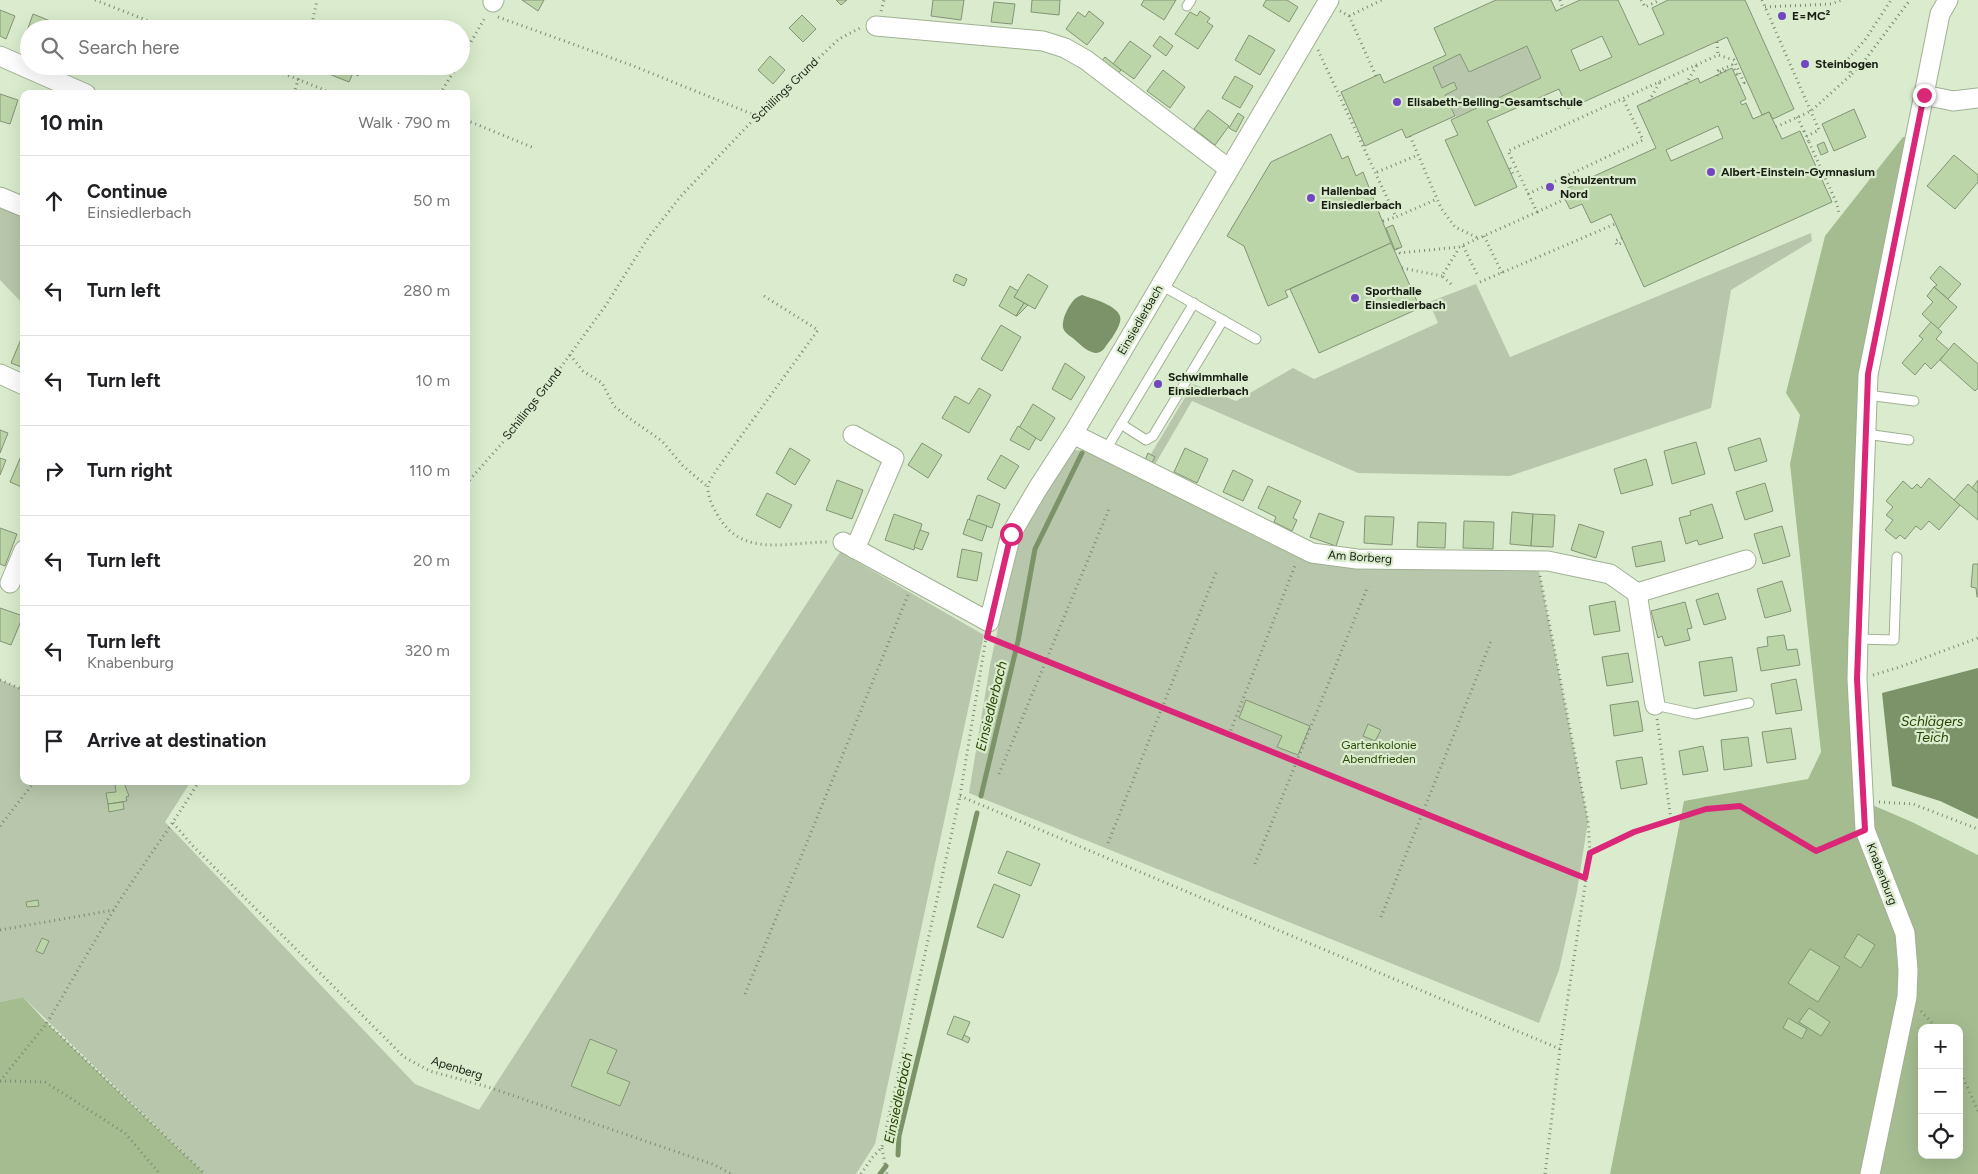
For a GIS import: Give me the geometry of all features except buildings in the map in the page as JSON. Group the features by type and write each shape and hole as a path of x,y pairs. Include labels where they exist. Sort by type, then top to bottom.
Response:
{"street":[{"name":"Knabenburg","path":"1870,1174 1907,997 1908,970 1906,933 1865,830 1863,801 1857,679 1868,374 1940,14 1948,0"},
{"name":"Einsiedlerbach","path":"988,630 1011,534 1073,434 1326,1"},
{"path":"876,26 1042,41 1065,48 1086,60 1229,169"},
{"path":"0,56 20,65"},
{"path":"43,75 77,90"},
{"path":"1924,95 1953,101 1978,98"},
{"path":"0,198 20,206"},
{"path":"0,374 20,383"},
{"name":"Am Borberg","path":"1073,434 1312,553 1357,559 1548,561 1610,574 1637,593"},
{"path":"853,435 894,458 849,546 913,581 988,630"},
{"path":"10,583 20,559"},
{"path":"1654,705 1637,593 1746,560"}],"lane":[{"path":"1161,285 1256,339"},
{"path":"1105,451 1194,303"},
{"path":"1121,424 1146,440 1153,436 1223,320"},
{"path":"1867,396 1914,401"},
{"path":"1866,434 1909,440"},
{"path":"1858,639 1894,640 1897,557"},
{"path":"1654,705 1695,714 1749,703"}],"path":[{"path":"96,0 146,20"},
{"path":"313,20 317,0"},
{"path":"1376,76 1349,16 1382,0"},
{"path":"1560,0 1563,8"},
{"path":"1641,0 1645,7 1660,0"},
{"path":"1762,0 1819,130 1803,138"},
{"path":"1765,7 1831,4 1842,0"},
{"path":"1851,75 1847,60 1865,40 1891,0"},
{"path":"1776,127 1812,111 1851,75 1865,60 1910,0"},
{"path":"470,43 491,6 502,18 631,64 757,116"},
{"name":"Schillings Grund","path":"470,479 521,422 606,305 648,238 681,196 757,116 839,39 859,28 876,26"},
{"path":"1717,42 1718,55"},
{"path":"1311,54 1316,46 1377,172 1396,217"},
{"path":"1536,212 1508,151 1718,55 1734,60 1744,83 1740,85"},
{"path":"1686,84 1698,64"},
{"path":"1717,76 1718,71 1732,64 1737,74 1740,73"},
{"path":"1727,65 1718,70 1719,73 1729,70"},
{"path":"287,75 324,90"},
{"path":"295,90 300,75"},
{"path":"442,90 452,75"},
{"path":"1649,100 1660,82"},
{"path":"1528,194 1643,140 1624,99"},
{"path":"1797,118 1837,204 1839,214"},
{"path":"470,122 534,148"},
{"path":"1410,136 1437,199 1455,227 1478,239"},
{"path":"1377,172 1418,155"},
{"path":"1510,168 1513,174 1511,175"},
{"path":"1383,221 1437,199"},
{"path":"1397,248 1400,253 1461,247 1565,199"},
{"path":"1480,282 1615,224"},
{"path":"1484,236 1502,273"},
{"path":"1461,247 1477,274"},
{"path":"1442,276 1461,247"},
{"path":"1402,268 1442,276 1451,284"},
{"path":"764,296 818,330 742,432 715,472 708,487 712,506 719,520 731,533 747,542 768,547 820,542 849,546"},
{"path":"570,355 583,371 602,383 614,406 662,441 683,466 708,487"},
{"path":"999,774 1109,509"},
{"path":"1229,734 1302,548"},
{"path":"1537,561 1588,821 1590,853 1560,1049 1545,1174"},
{"path":"1108,843 1217,570"},
{"path":"744,994 913,581"},
{"path":"1254,864 1368,586"},
{"path":"887,1174 882,1147 960,796 988,630 1046,661 1585,878"},
{"path":"1857,679 1897,668 1978,638"},
{"path":"1380,917 1492,639"},
{"path":"1973,640 1978,642"},
{"path":"0,680 20,688"},
{"path":"1654,705 1671,820"},
{"path":"0,826 32,785"},
{"path":"0,1081 47,1022 114,910 159,841 174,823 196,785"},
{"path":"960,796 1560,1049"},
{"path":"1863,801 1913,804 1978,829"},
{"path":"1590,853 1634,832 1706,809 1740,806 1816,851 1865,830"},
{"name":"Apenberg","path":"174,823 192,845 404,1057 430,1071 524,1099 715,1165 731,1174"},
{"path":"0,930 114,910"},
{"path":"47,1022 205,1174"},
{"path":"1963,1078 1978,1111"},
{"path":"0,1081 45,1082 125,1134 160,1174"},
{"path":"861,1174 882,1147"}],"green space":[{"path":"1527,46 1541,78 1456,117 1445,95 1457,89 1454,83 1442,88 1433,67 1460,54 1469,72"},
{"path":"0,197 20,205 20,301 0,280"},
{"name":"Gartenkolonie Abendfrieden","path":"1811,233 1812,241 1731,290 1711,408 1510,476 1358,473 1192,401 1150,473 1312,553 1537,561 1588,821 1577,891 1559,970 1539,1023 969,793 990,665 1016,546 1071,450 1105,451 1142,469 1193,384 1236,401 1293,368 1314,379 1438,323 1429,302 1476,284 1510,357"},
{"path":"840,552 984,635 875,1144 856,1174 205,1174 23,997 0,1002 0,680 20,688 20,785 188,785 165,822 415,1084 479,1110"}],"shaded area":[{"path":"1903,137 1915,137 1868,375 1863,801 1912,822 1978,855 1978,1174 1610,1174 1684,801 1808,779 1821,752 1790,464 1800,415 1786,393 1825,236"},
{"path":"23,997 47,1023 205,1174 0,1174 0,1002"}],"water":[{"path":"1082,295 1107,304 1118,312 1120,317 1116,331 1099,353 1090,352 1066,333 1063,327 1065,315 1069,307 1075,299"},
{"name":"Schlägers Teich","path":"1978,668 1978,819 1940,801 1892,786 1882,693"}],"waterway":[{"name":"Einsiedlerbach","path":"981,796 1018,641 1035,549 1082,453"},
{"name":"Einsiedlerbach","path":"898,1155 899,1136 977,813"},
{"name":"Einsiedlerbach","path":"880,1174 886,1166"}],"place":[{"name":"E=MC²","path":"1782,16"},
{"name":"Steinbogen","path":"1805,64"},
{"name":"Elisabeth-Belling-Gesamtschule","path":"1397,102"},
{"name":"Albert-Einstein-Gymnasium","path":"1711,172"},
{"name":"Schulzentrum Nord","path":"1550,187"},
{"name":"Hallenbad Einsiedlerbach","path":"1311,198"},
{"name":"Sporthalle Einsiedlerbach","path":"1355,298"},
{"name":"Schwimmhalle Einsiedlerbach","path":"1158,384"}],"route":[{"path":"1011,534 987,637 1585,878 1590,853 1634,832 1706,809 1740,806 1816,851 1845,840 1865,830 1857,679 1868,374 1924,95"}]}
